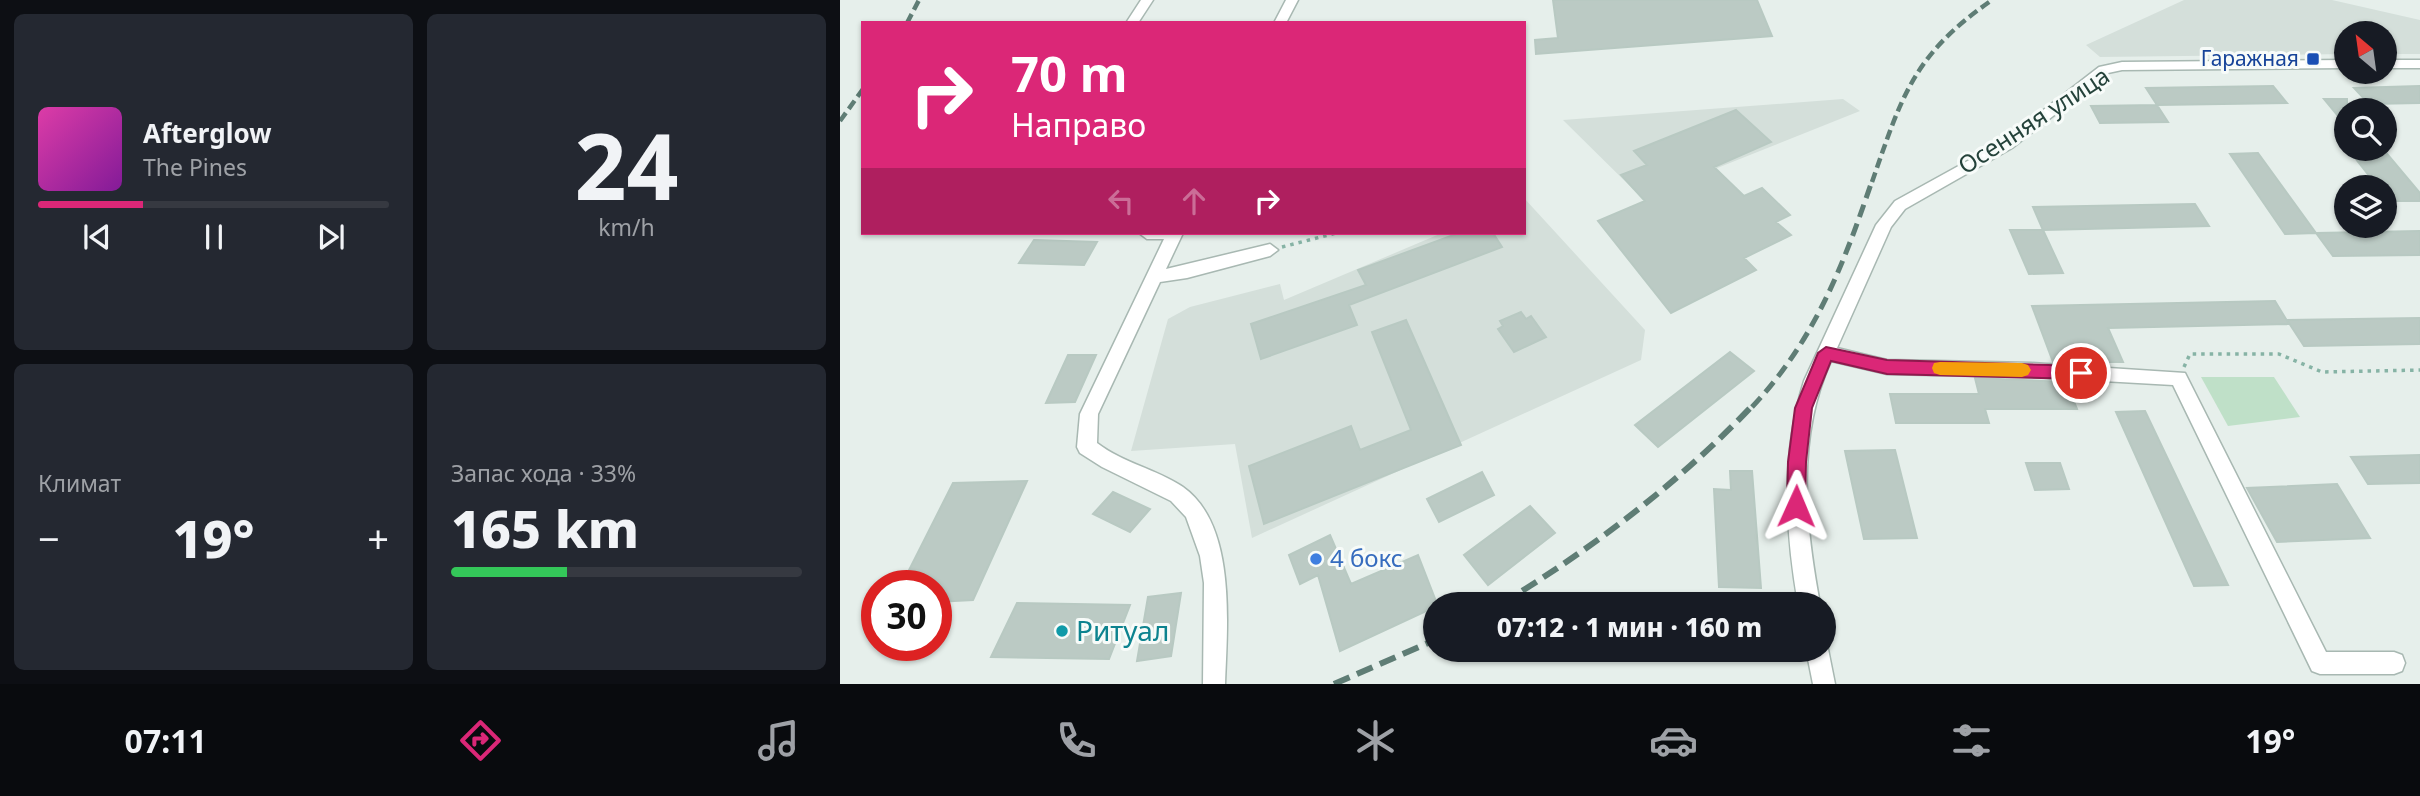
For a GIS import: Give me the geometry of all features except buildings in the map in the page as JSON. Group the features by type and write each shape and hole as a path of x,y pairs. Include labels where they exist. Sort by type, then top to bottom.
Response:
{"street":[{"path":"1133,21 1147,0"},
{"path":"1281,21 1292,0"},
{"name":"Осенняя улица","path":"1807,592 1796,506 1797,462 1803,408 1884,225 1899,205 2007,145 2104,70 2122,66 2334,64"},
{"path":"2398,64 2420,64"},
{"path":"1174,235 1089,414 1087,447 1102,459 1178,495 1200,519 1216,580 1214,684"},
{"path":"1155,276 1186,272 1270,250"},
{"path":"1826,353 1887,367 2031,370 2179,378 2320,663 2394,663"},
{"path":"1820,662 1824,684"}],"path":[{"path":"1270,250 1328,235"},
{"path":"2179,378 2190,354 2279,354 2322,372 2420,370"}],"shaded area":[{"path":"2184,0 2332,0 2420,20 2420,54 2398,54 2398,21 2334,21 2334,54 2100,57 2086,45"},
{"path":"1843,99 1860,111 1642,198 1563,120"},
{"path":"1526,200 1645,330 1641,360 1252,538 1235,444 1131,451 1168,319 1190,307 1280,284 1284,300 1437,235 1526,235"}],"green space":[{"path":"2201,377 2274,377 2300,417 2228,426"}],"railway":[{"path":"908,21 919,0"},
{"path":"1872,182 1902,101 1927,59 1965,20 1992,0"},
{"path":"840,121 861,92"},
{"path":"1752,407 1793,355 1825,301 1850,243 1872,181"},
{"path":"1520,592 1634,513 1725,434 1753,405"},
{"path":"1334,684 1423,645"}],"slow traffic":[{"path":"1940,368 2022,370"}],"place":[{"name":"Гаражная","path":"2313,59"},
{"name":"4 бокс","path":"1316,559"},
{"name":"Ритуал","path":"1062,631"}],"route":[{"path":"1796,506 1797,462 1803,408 1812,381 1826,353 1887,367 2081,373"}]}
